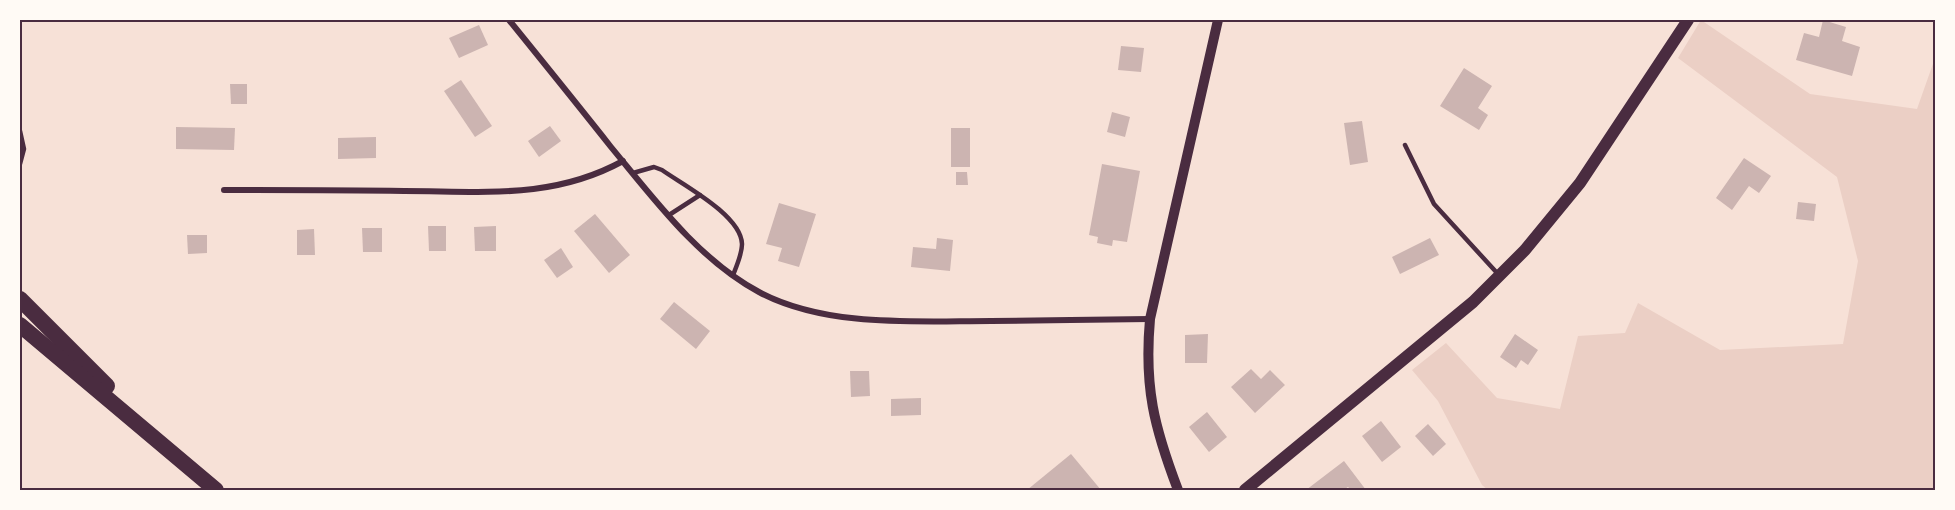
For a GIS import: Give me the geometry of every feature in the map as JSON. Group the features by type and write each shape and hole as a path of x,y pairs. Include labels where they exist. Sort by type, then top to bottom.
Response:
{"highway":[{"path":"20,298 193,471"},
{"path":"20,325 216,490"}],"main road":[{"path":"1245,490 1473,303 1525,250 1580,183 1688,20"}],"street":[{"path":"508,20 669,215 704,251 733,275 759,292 804,310 857,318 945,321 1150,319"},
{"path":"1178,490 1165,456 1152,410 1148,364 1150,319 1218,20"},
{"path":"224,190 531,190 566,185 585,179 623,161"}],"lane":[{"path":"20,131 24,149 20,164"},
{"path":"1405,145 1434,204 1499,276"},
{"path":"633,173 654,167 714,203 736,228 742,242 740,258 733,275"},
{"path":"669,215 700,195"}],"shaded area":[{"path":"1701,20 1810,94 1917,109 1935,58 1935,490 1488,490 1482,485 1438,401 1412,370 1446,343 1497,398 1560,409 1578,336 1625,333 1638,303 1720,350 1843,344 1858,261 1837,177 1678,58"}],"building":[{"path":"1823,20 1846,27 1842,41 1860,47 1852,76 1796,60 1804,33 1819,37"},
{"path":"479,25 488,45 459,58 449,38"},
{"path":"1121,46 1144,48 1141,72 1118,70"},
{"path":"1464,68 1492,86 1478,108 1488,115 1479,130 1440,106"},
{"path":"461,80 492,126 475,137 444,91"},
{"path":"230,84 247,84 247,104 231,104"},
{"path":"1112,112 1130,117 1125,137 1107,132"},
{"path":"1362,121 1368,162 1350,165 1344,123"},
{"path":"550,126 561,141 539,157 528,141"},
{"path":"176,127 235,128 234,150 176,149"},
{"path":"951,128 970,128 970,167 951,167"},
{"path":"376,137 376,158 338,159 338,138"},
{"path":"1744,158 1771,176 1759,193 1749,186 1732,210 1716,198"},
{"path":"1102,164 1140,171 1127,242 1113,240 1112,246 1097,243 1098,237 1089,235"},
{"path":"956,172 967,172 968,185 956,185"},
{"path":"1798,202 1816,204 1814,221 1796,219"},
{"path":"779,203 816,214 799,267 778,261 782,248 766,244"},
{"path":"595,214 630,255 609,273 574,231"},
{"path":"428,226 446,226 446,251 429,251"},
{"path":"496,226 496,251 475,251 474,227"},
{"path":"362,228 382,228 382,252 363,252"},
{"path":"314,229 315,255 297,255 297,230"},
{"path":"187,235 207,235 207,253 188,254"},
{"path":"937,238 953,240 950,271 911,267 913,247 936,249"},
{"path":"1430,238 1439,255 1400,274 1392,257"},
{"path":"561,248 573,267 557,278 544,260"},
{"path":"674,302 710,331 696,349 660,319"},
{"path":"1208,334 1207,363 1185,363 1185,335"},
{"path":"1515,334 1538,350 1528,365 1521,360 1516,368 1500,357"},
{"path":"1251,369 1261,379 1270,370 1285,385 1255,413 1231,387"},
{"path":"850,371 869,371 870,396 851,397"},
{"path":"921,398 921,415 891,416 891,399"},
{"path":"1207,412 1227,437 1209,452 1189,427"},
{"path":"1381,421 1401,447 1382,462 1362,436"},
{"path":"1428,424 1446,444 1433,456 1415,436"},
{"path":"1071,454 1101,490 1027,490"},
{"path":"1344,461 1366,490 1351,490 1348,487 1343,490 1306,490"}]}
